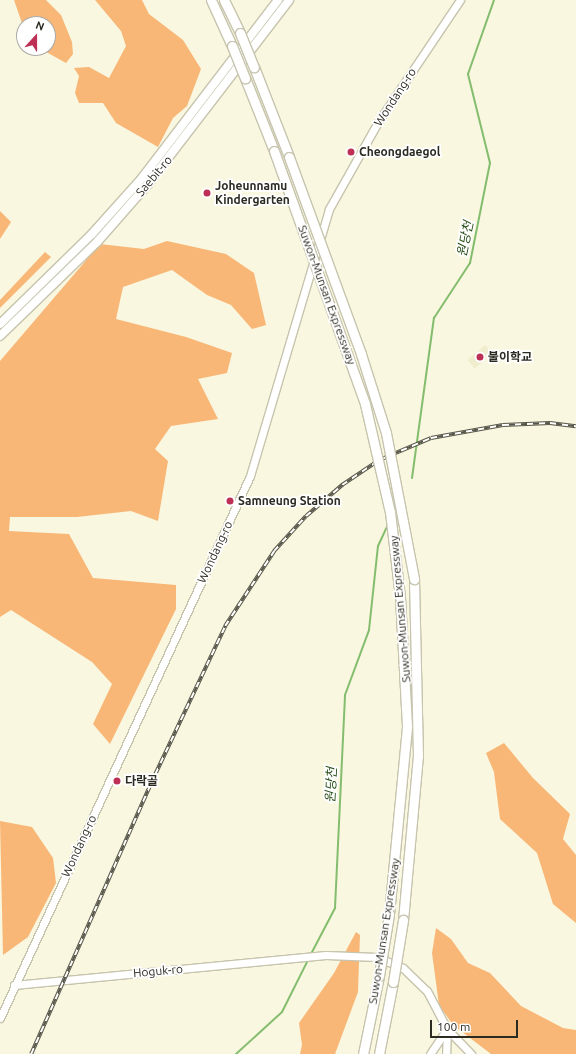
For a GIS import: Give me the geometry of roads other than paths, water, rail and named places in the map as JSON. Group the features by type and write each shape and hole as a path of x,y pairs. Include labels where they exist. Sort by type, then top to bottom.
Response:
{"highway":[{"name":"Suwon-Munsan Expressway","path":"211,0 232,46 274,151 365,404 390,512 400,597 407,726 389,914 379,976 363,1054"},
{"name":"Suwon-Munsan Expressway","path":"224,0 240,33 289,157 380,412 396,476 414,579 418,756 403,920 379,1054"},
{"name":"Saebit-ro","path":"222,85 278,0"},
{"name":"Saebit-ro","path":"0,324 98,240 289,0"},
{"name":"Saebit-ro","path":"0,336 60,272"}],"main road":[{"name":"Wondang-ro","path":"0,1018 250,476 329,209 378,122 460,0"},
{"name":"Hoguk-ro","path":"14,985 326,955 377,956 403,968 427,991 447,1029"},
{"path":"430,1054 447,1029"},
{"path":"446,1054 447,1029"},
{"path":"447,1029 472,1054"}],"waterway":[{"name":"원당천","path":"412,478 434,318 470,263 490,163 468,74 494,0"},
{"name":"원당천","path":"311,954 335,908 345,695 369,630 378,546 388,525"},
{"name":"원당천","path":"236,1054 282,1012 308,960"}],"railway":[{"path":"31,1054 150,785 225,626 274,551 306,516 342,485 379,460 431,438 503,425 550,423 576,426"}],"place":[{"name":"Cheongdaegol","path":"351,152"},
{"name":"Joheunnamu Kindergarten","path":"207,193"},
{"name":"불이학교","path":"480,357"},
{"name":"Samneung Station","path":"230,501"},
{"name":"다락골","path":"117,781"}]}
